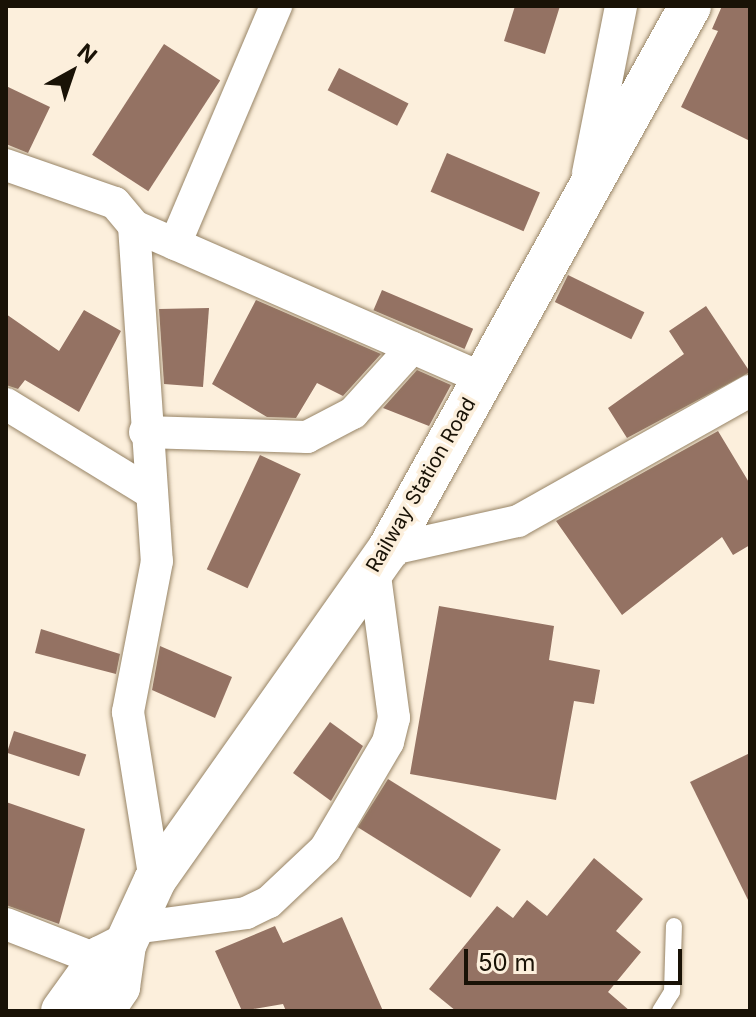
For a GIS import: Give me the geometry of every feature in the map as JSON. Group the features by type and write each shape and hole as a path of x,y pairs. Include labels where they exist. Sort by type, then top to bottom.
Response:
{"street":[{"path":"175,244 276,6"},
{"path":"584,192 621,6"},
{"name":"Railway Station Road","path":"62,1011 120,950 155,880 381,560 690,6"},
{"path":"6,165 115,203 134,226 482,378"},
{"path":"134,226 145,432 157,561 128,712 155,880"},
{"path":"145,432 307,437 353,413 412,348"},
{"path":"6,924 120,950 246,913 269,902 325,849 388,742 394,718 381,560 518,521 750,391"},
{"path":"6,404 151,493"},
{"name":"Railway Station Road","path":"103,1011 119,987 120,950"}],"lane":[{"path":"660,1011 672,992 674,926"}],"building":[{"path":"515,6 560,6 545,54 504,41"},
{"path":"722,6 750,6 750,141 681,107 718,31 712,29"},
{"path":"164,44 220,80 148,191 92,155"},
{"path":"339,68 408,103 397,126 328,90"},
{"path":"6,86 50,107 28,153 6,144"},
{"path":"447,153 540,192 524,231 431,192"},
{"path":"568,275 644,312 631,339 555,302"},
{"path":"382,290 473,329 465,349 373,310"},
{"path":"256,300 381,354 343,396 317,383 296,418 267,417 212,384"},
{"path":"706,306 750,372 627,438 608,408 684,354 669,331"},
{"path":"209,308 203,387 164,384 159,309"},
{"path":"84,310 121,331 79,412 25,380 18,389 6,385 6,314 59,351"},
{"path":"417,370 451,385 429,426 383,408"},
{"path":"718,431 750,484 750,545 733,555 722,537 622,615 556,521"},
{"path":"260,455 301,474 248,588 207,569"},
{"path":"439,606 554,626 549,660 600,670 594,704 574,701 556,800 410,774"},
{"path":"41,629 120,654 116,674 35,653"},
{"path":"160,646 232,677 215,718 152,690"},
{"path":"330,722 363,746 331,801 293,773"},
{"path":"14,731 86,754 79,776 7,753"},
{"path":"750,753 750,904 690,782"},
{"path":"388,779 501,849 471,898 358,827"},
{"path":"6,802 85,829 59,924 6,905"},
{"path":"594,858 643,899 616,931 641,952 608,992 630,1011 456,1011 429,989 497,906 513,918 527,900 547,916"},
{"path":"342,917 383,1011 286,1011 283,1004 242,1011 215,951 275,926 283,943"}]}
